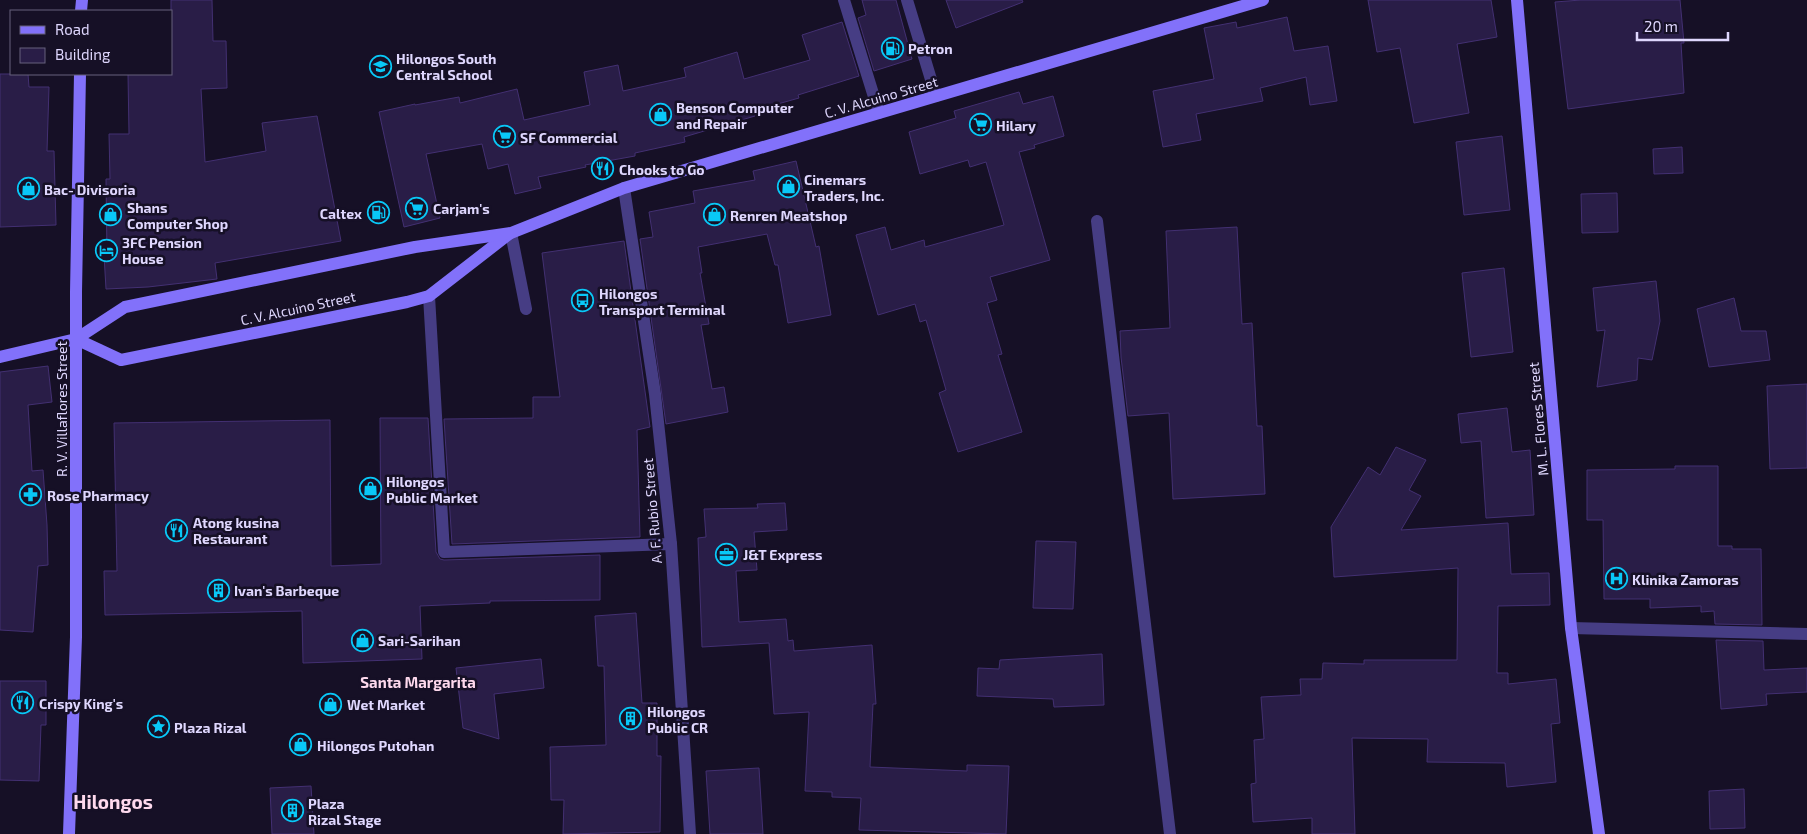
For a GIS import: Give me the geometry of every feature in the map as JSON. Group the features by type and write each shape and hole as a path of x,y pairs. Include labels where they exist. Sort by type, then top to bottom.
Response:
{"street":[{"path":"844,0 880,113"},
{"path":"907,0 936,96"},
{"name":"C. V. Alcuino Street","path":"0,357 76,339 125,306 415,247 511,233 624,188 1263,0"},
{"name":"M. L. Flores Street","path":"1517,0 1571,628 1599,834"},
{"name":"R. V. Villaflores Street","path":"69,834 76,637 76,339 80,75"},
{"name":"A. F. Rubio Street","path":"624,188 655,394 671,544 690,834"},
{"path":"1097,221 1170,834"},
{"path":"511,233 526,309"},
{"name":"C. V. Alcuino Street","path":"76,339 121,360 398,304 429,296 511,233"},
{"path":"429,296 444,552 671,544"},
{"path":"1571,628 1807,634"}],"building":[{"path":"171,0 212,0 213,41 226,41 227,88 201,89 205,162 266,151 262,123 317,116 341,241 215,263 217,279 148,287 106,289 104,255 107,255 106,179 110,179 109,134 129,134 128,75 172,75"},
{"path":"862,0 896,0 912,59 874,71 858,18 866,15"},
{"path":"946,0 1022,0 1023,2 956,28"},
{"path":"1368,0 1491,0 1497,37 1457,44 1469,113 1414,123 1400,48 1377,52"},
{"path":"1581,0 1680,0 1684,43 1681,43 1684,93 1568,109 1555,2"},
{"path":"1287,17 1294,51 1328,46 1337,101 1310,105 1306,77 1260,88 1263,101 1196,114 1201,140 1163,147 1153,91 1214,79 1204,28 1236,22 1237,28"},
{"path":"842,22 859,76 798,95 799,98 753,111 755,116 684,137 685,142 635,153 635,156 585,165 586,167 538,177 541,188 515,194 508,164 488,169 482,144 426,154 440,218 404,227 379,112 459,97 460,103 517,89 524,120 590,105 584,72 618,65 623,91 686,77 684,68 737,52 744,79 810,60 802,35"},
{"path":"0,74 28,75 29,87 49,87 47,151 54,151 56,225 0,227"},
{"path":"1019,92 1023,104 1053,96 1064,136 1034,145 1035,148 1019,152 1050,260 990,277 997,300 987,303 1002,354 998,355 1022,432 958,452 939,393 946,390 926,320 920,322 915,304 878,315 856,235 885,227 891,250 924,240 925,247 1004,225 986,162 970,167 968,160 920,174 909,132 956,118 954,111"},
{"path":"1502,136 1510,210 1464,215 1456,142"},
{"path":"1682,147 1683,173 1654,174 1653,149"},
{"path":"796,161 816,247 819,246 831,315 788,323 778,265 775,265 767,234 698,247 702,273 700,273 709,324 701,325 712,389 724,387 728,412 666,424 640,239 653,237 649,212 695,203 693,191 755,180 753,171"},
{"path":"1617,193 1618,232 1582,233 1581,194"},
{"path":"1237,227 1242,324 1252,323 1257,426 1262,426 1265,494 1173,499 1169,413 1128,416 1120,331 1170,328 1166,231"},
{"path":"624,241 650,427 637,430 640,537 452,544 444,419 533,418 533,397 560,397 542,253"},
{"path":"1504,268 1513,352 1471,357 1462,273"},
{"path":"1656,281 1660,321 1652,360 1638,358 1637,380 1597,387 1605,330 1597,331 1593,288"},
{"path":"1734,298 1741,331 1766,331 1770,360 1709,367 1697,309"},
{"path":"48,366 52,402 28,405 32,471 43,470 48,565 38,566 33,632 0,630 0,372"},
{"path":"1807,384 1807,468 1770,469 1767,386"},
{"path":"1507,408 1512,452 1530,450 1534,515 1486,518 1481,441 1461,443 1458,414"},
{"path":"380,418 428,418 436,552 440,559 600,555 600,600 490,601 490,603 420,606 422,659 303,663 302,611 105,615 104,571 117,571 114,423 330,420 331,566 381,564"},
{"path":"1396,447 1426,460 1409,490 1421,496 1401,530 1508,523 1511,574 1549,573 1550,605 1498,606 1497,673 1508,673 1508,684 1556,679 1560,723 1551,724 1556,782 1507,787 1505,763 1427,762 1428,739 1352,738 1355,834 1312,834 1312,818 1253,822 1251,784 1256,783 1254,740 1264,739 1261,697 1301,695 1300,679 1322,679 1323,663 1364,664 1364,660 1457,660 1458,568 1334,577 1331,527 1368,467 1380,475"},
{"path":"1675,466 1718,466 1718,546 1732,546 1732,549 1761,549 1762,625 1715,624 1714,611 1701,612 1701,606 1650,608 1650,599 1604,599 1603,520 1587,520 1587,470 1675,469"},
{"path":"785,503 787,530 754,532 757,570 736,571 739,622 786,619 788,641 793,640 794,651 872,645 876,704 873,704 870,767 967,771 967,765 1009,766 1006,834 859,830 861,798 832,797 832,792 805,791 809,712 774,714 769,643 702,647 698,538 706,537 704,509 758,508 757,504"},
{"path":"1036,541 1076,542 1073,609 1033,608"},
{"path":"636,613 642,703 657,703 657,756 661,756 660,832 563,834 564,800 551,800 550,747 606,745 604,666 598,666 595,616"},
{"path":"1716,640 1763,641 1764,670 1807,668 1807,692 1766,694 1767,705 1721,709"},
{"path":"1102,654 1104,705 1054,707 1053,699 977,696 978,668 999,669 1000,660"},
{"path":"541,659 544,688 494,694 499,739 463,728 456,668"},
{"path":"0,681 46,681 46,725 41,725 39,781 0,780"},
{"path":"759,768 763,834 710,834 706,771"},
{"name":"Plaza Rizal Stage","path":"311,786 314,834 272,834 270,788"},
{"path":"1744,789 1745,828 1710,829 1709,791"}],"place":[{"name":"Petron","path":"892,48"},
{"name":"Hilongos South Central School","path":"380,66"},
{"name":"Benson Computer and Repair","path":"660,115"},
{"name":"Hilary","path":"980,125"},
{"name":"SF Commercial","path":"504,137"},
{"name":"Chooks to Go","path":"603,169"},
{"name":"Cinemars Traders, Inc.","path":"788,187"},
{"name":"Bac- Divisoria","path":"28,189"},
{"name":"Carjam's","path":"417,208"},
{"name":"Caltex","path":"378,213"},
{"name":"Shans Computer Shop","path":"111,215"},
{"name":"Renren Meatshop","path":"714,215"},
{"name":"3FC Pension House","path":"106,250"},
{"name":"Hilongos Transport Terminal","path":"583,301"},
{"name":"Hilongos Public Market","path":"370,489"},
{"name":"Rose Pharmacy","path":"31,495"},
{"name":"Atong kusina Restaurant","path":"177,530"},
{"name":"J&T Express","path":"727,554"},
{"name":"Klinika Zamoras","path":"1616,579"},
{"name":"Ivan's Barbeque","path":"218,590"},
{"name":"Sari-Sarihan","path":"362,640"},
{"name":"Crispy King's","path":"23,703"},
{"name":"Wet Market","path":"331,704"},
{"name":"Hilongos Public CR","path":"631,719"},
{"name":"Plaza Rizal","path":"158,727"},
{"name":"Hilongos Putohan","path":"301,745"},
{"name":"Plaza Rizal Stage","path":"292,811"}],"district":[{"name":"Santa Margarita","path":"418,682"},
{"name":"Hilongos","path":"113,801"}]}
